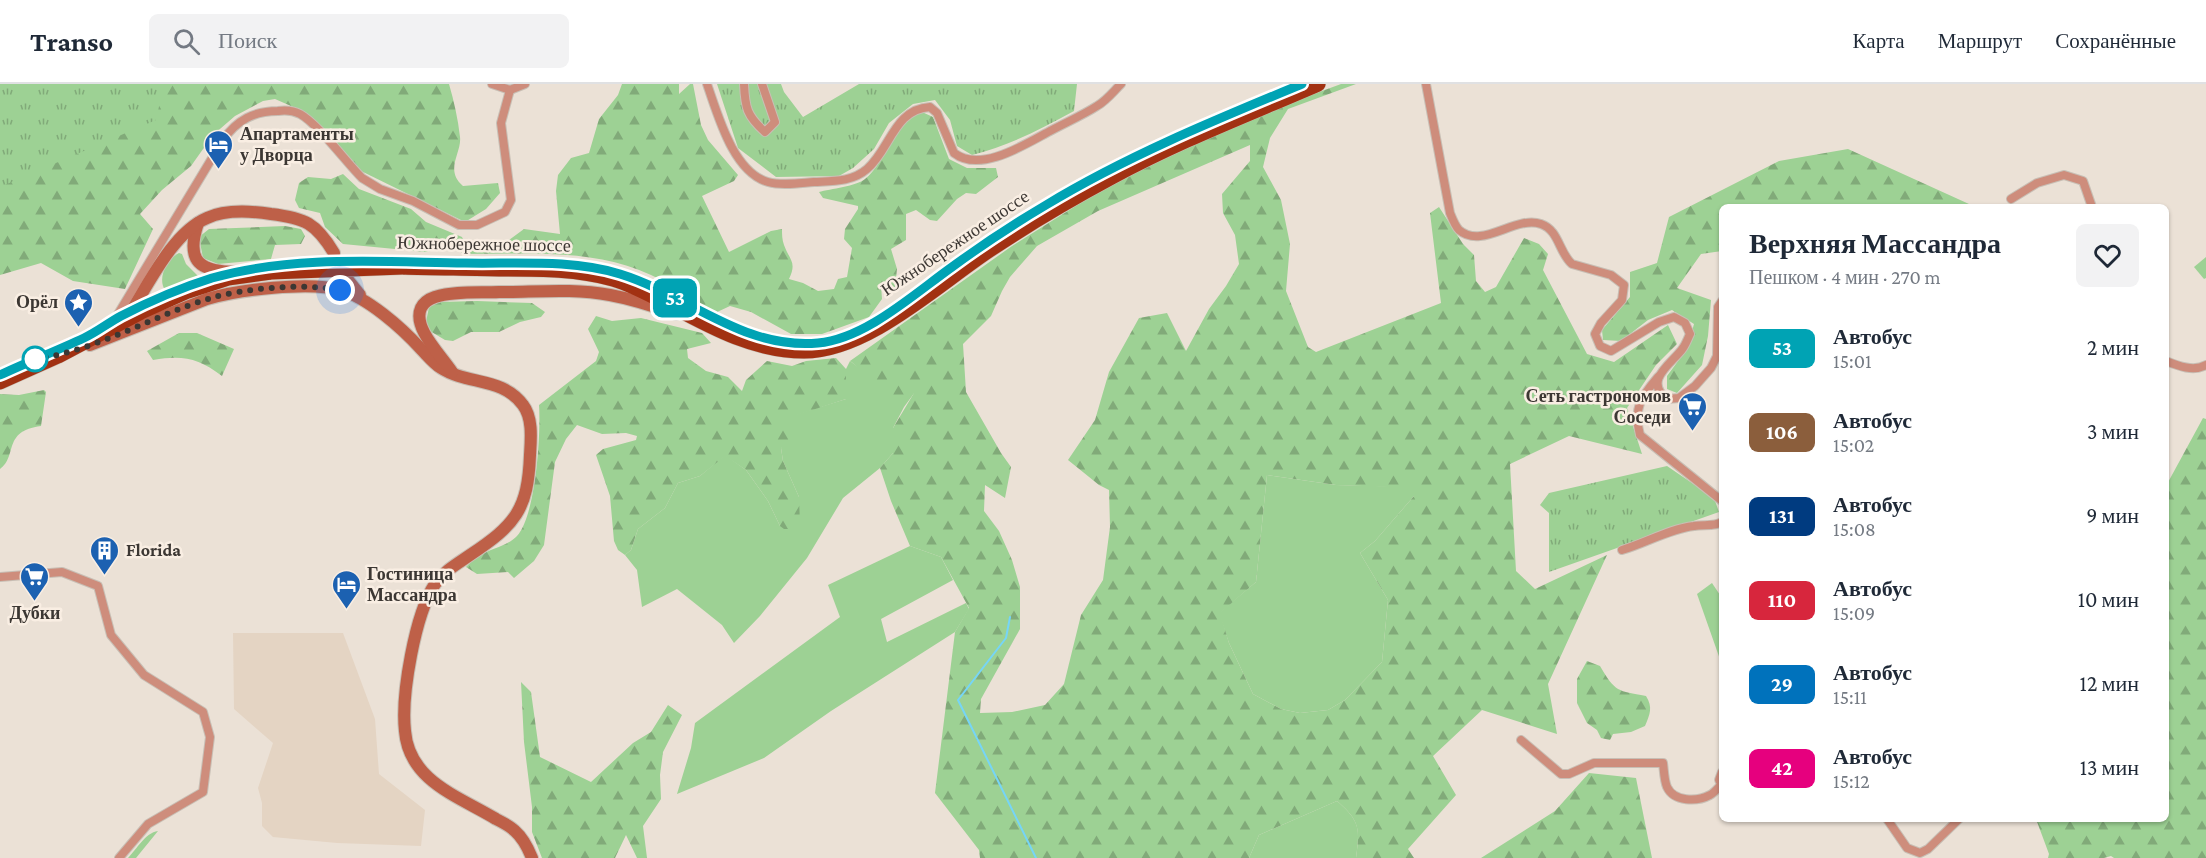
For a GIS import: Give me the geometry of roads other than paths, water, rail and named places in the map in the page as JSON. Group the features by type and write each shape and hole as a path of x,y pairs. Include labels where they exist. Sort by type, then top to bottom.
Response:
{"highway":[{"name":"Южнобережное шоссе","path":"0,375 87,337 132,310 146,289 189,286 237,272 314,263 563,264 592,267 621,274 644,283 757,337 790,343 845,338 874,322 1047,204 1170,141 1302,84"},
{"name":"Южнобережное шоссе","path":"404,264 590,273 617,280 641,290 711,327 751,343 773,349 818,351 847,344 878,328 990,249 1104,181 1212,129 1318,84"},
{"name":"Южнобережное шоссе","path":"0,382 58,356 141,312 188,291 228,278 272,269"}],"main road":[{"path":"146,289 177,243 198,223 220,214 237,212 297,218 314,225 319,230 336,258 338,271 331,280 305,288"},
{"path":"198,223 193,250 198,263 210,270 237,272"},
{"path":"344,275 372,307 441,368 504,389 524,406 530,423 526,494 511,524 497,537 447,570 427,599 417,625 404,707 407,750 418,767 432,783 515,830 527,846 532,858"},
{"path":"58,356 111,338 207,299 243,291 305,288 340,290 372,307"},
{"path":"452,373 423,331 419,316 420,309 427,301 446,295 554,291 610,295 651,305 711,327"}],"street":[{"path":"492,84 510,90 525,84"},
{"path":"706,84 722,125 740,161 761,179 779,183 841,181 858,176 869,168 899,123 909,113 921,107 930,107 937,113 954,153 958,157 976,160 1005,154 1099,105 1121,84"},
{"path":"744,84 744,97 751,119 765,132 775,122 762,84"},
{"path":"1426,84 1450,213 1459,230 1476,237 1529,222 1542,225 1554,234 1567,260 1572,264 1611,275 1624,285 1622,300 1601,322 1595,334 1600,346 1611,351 1659,322 1674,317 1685,323 1689,334 1683,347 1638,405 1636,421 1640,435 1719,499"},
{"path":"115,320 146,289 230,130 240,121 264,111 286,110 300,114 314,125 362,178 380,189 413,201 459,225 477,225 505,212 511,200 501,123 510,90"},
{"path":"2011,199 2037,183 2064,175 2083,181 2091,204"},
{"path":"1660,374 1657,385 1661,395 1666,399 1679,398 1695,386 1711,368 1717,356 1719,306"},
{"path":"2169,362 2183,368 2203,368 2206,365"},
{"path":"1622,550 1670,532 1693,526 1719,524"},
{"path":"0,577 62,572 98,586 111,635 144,675 203,712 210,737 203,792 148,824 119,858"},
{"path":"1521,740 1561,774 1569,774 1594,764 1655,762 1663,763 1667,787 1673,795 1682,799 1691,800 1710,795 1719,788"},
{"path":"1889,822 1906,848 1915,853 1928,849 1956,822"}],"waterway":[{"path":"1010,617 1006,638 958,700 1036,858"}],"place":[{"name":"Апартаменты у Дворца","path":"219,170"},
{"name":"Орёл","path":"79,328"},
{"name":"Сеть гастрономов Соседи","path":"1692,432"},
{"name":"Florida","path":"105,576"},
{"name":"Дубки","path":"35,602"},
{"name":"Гостиница Массандра","path":"346,610"}]}
